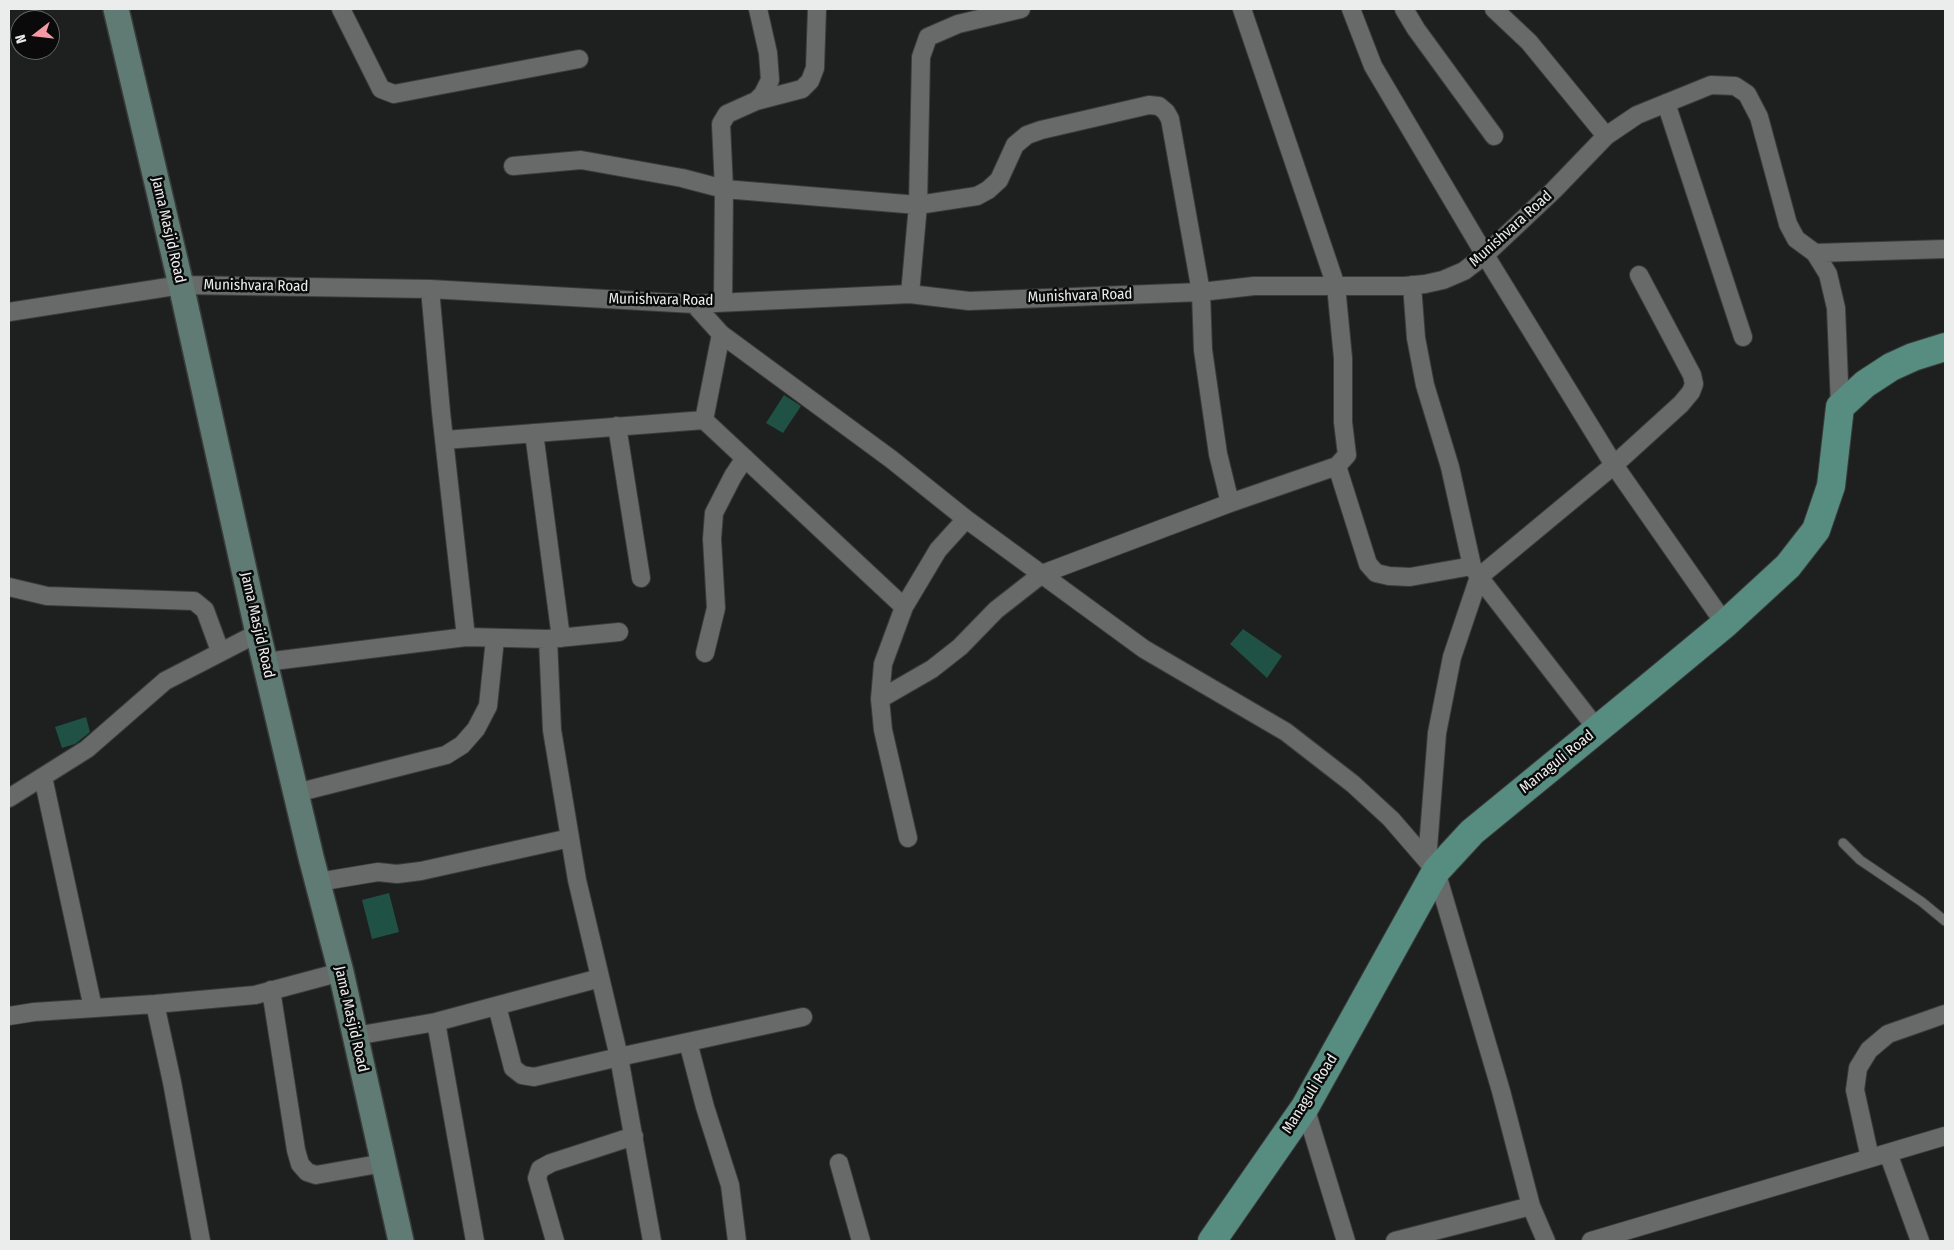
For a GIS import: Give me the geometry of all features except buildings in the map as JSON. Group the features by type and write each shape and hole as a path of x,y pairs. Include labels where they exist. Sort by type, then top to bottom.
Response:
{"main road":[{"path":"1840,408 1865,384 1891,367 1913,357 1945,347"},
{"name":"Managuli Road","path":"1212,1241 1306,1108 1432,866 1724,624 1788,566 1816,530 1831,486 1840,408"}],"street":[{"name":"Jama Masjid Road","path":"116,9 181,285 258,633 341,972 401,1241"},
{"path":"341,9 381,89 394,94 580,59"},
{"path":"756,101 763,94 770,80 768,53 758,9"},
{"path":"723,302 724,189 721,124 727,114 756,101 802,89 810,81 815,68 817,9"},
{"path":"910,294 918,205 922,57 928,37 958,24 1020,9"},
{"path":"880,699 932,669 960,647 996,610 1042,574 1230,503 1337,466 1348,455 1343,422 1343,358 1336,286 1242,9"},
{"path":"1351,9 1373,66 1485,255 1614,465 1724,624"},
{"path":"1404,9 1416,29 1494,136"},
{"path":"1494,9 1529,42 1606,136"},
{"name":"Munishvara Road","path":"9,312 181,285 430,290 694,304 910,294 969,301 1202,292 1254,286 1412,285 1443,280 1464,271 1485,255 1554,190 1606,136 1637,115 1710,86 1735,86 1747,94 1759,117 1788,224 1796,239 1815,254 1828,274 1836,308 1840,408"},
{"path":"1666,103 1743,337"},
{"path":"513,166 580,160 682,178 724,189 918,205 978,196 988,190 999,180 1015,145 1027,135 1148,105 1159,106 1170,119 1202,292 1203,350 1218,454 1230,503"},
{"path":"1815,254 1945,249"},
{"path":"1337,466 1368,564 1376,573 1410,577 1475,572 1614,465 1692,392 1694,384 1692,375 1639,275"},
{"path":"1412,285 1416,338 1423,378 1450,467 1475,572 1597,729"},
{"path":"430,290 441,412 466,637"},
{"path":"694,304 721,334 891,459 966,519 1144,648 1286,732 1353,784 1391,819 1432,866"},
{"path":"704,420 721,334"},
{"path":"445,440 704,420 904,607"},
{"path":"617,426 641,578"},
{"path":"534,433 554,639 552,730 577,880 619,1057 652,1241"},
{"path":"705,653 716,608 712,539 714,514 732,476 745,458"},
{"path":"908,838 883,730 880,699 884,664 904,607 938,550 966,519"},
{"path":"1475,572 1452,657 1437,733 1432,866 1501,1091 1531,1206 1546,1241"},
{"path":"9,587 47,596 194,601 205,610 220,651"},
{"path":"265,662 466,637 554,639 619,632"},
{"path":"9,798 87,749 165,681 258,633"},
{"path":"296,793 446,755 462,744 476,729 488,706 495,639"},
{"path":"43,777 93,1008"},
{"path":"318,882 371,872 397,874 421,871 570,838"},
{"path":"9,1016 34,1012 255,995 341,972"},
{"path":"355,1036 436,1022 600,978"},
{"path":"271,990 296,1150 300,1164 307,1172 316,1175 384,1163"},
{"path":"155,1004 172,1082 201,1241"},
{"path":"497,1006 513,1068 522,1076 534,1077 803,1017"},
{"path":"1870,1158 1855,1090 1858,1068 1869,1050 1888,1034 1945,1014"},
{"path":"436,1022 475,1241"},
{"path":"688,1042 705,1107 730,1185 738,1241"},
{"path":"1306,1108 1346,1241"},
{"path":"554,1241 538,1178 540,1169 551,1163 634,1136"},
{"path":"1590,1241 1945,1136"},
{"path":"1888,1153 1920,1241"},
{"path":"839,1163 861,1241"},
{"path":"1395,1241 1531,1206"}],"lane":[{"path":"1843,843 1860,860 1922,902 1945,921"}]}
